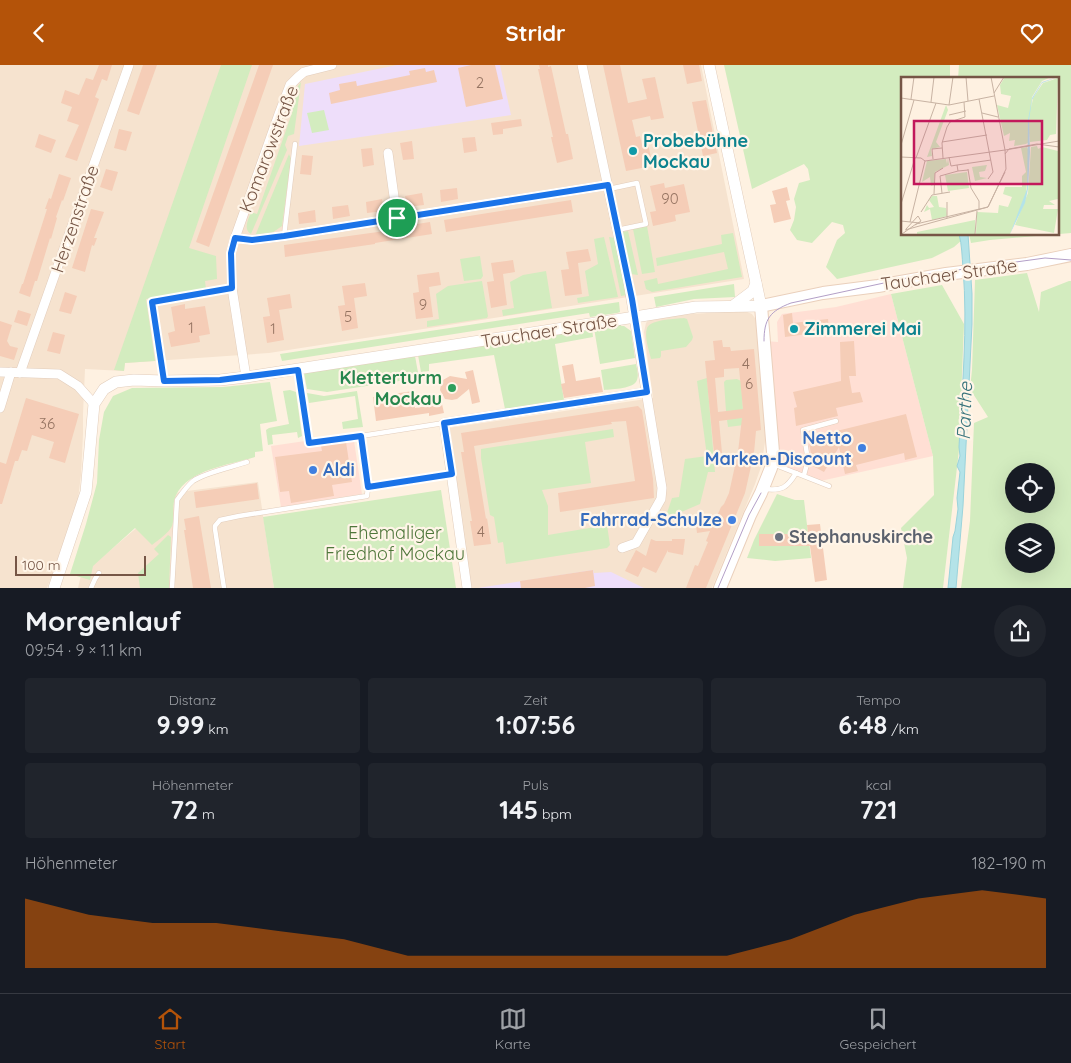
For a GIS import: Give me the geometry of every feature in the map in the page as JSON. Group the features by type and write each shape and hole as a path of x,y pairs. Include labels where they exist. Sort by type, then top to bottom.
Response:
{"main road":[{"name":"Tauchaer Straße","path":"761,306 823,293 1071,255"},
{"path":"720,588 771,468 773,451 761,306"}],"street":[{"name":"Herzenstraße","path":"0,408 15,373 129,65"},
{"name":"Komarowstraße","path":"246,377 232,288 231,253 235,238 290,85 304,72 332,65"},
{"path":"582,65 635,317 662,489 661,499 636,543 622,548"},
{"path":"709,65 761,306"},
{"path":"388,153 397,218"},
{"path":"235,238 252,240 284,236 608,187"},
{"path":"733,306 753,291 756,283"},
{"name":"Tauchaer Straße","path":"94,403 104,389 116,382 126,380 220,380 246,377 696,307 761,306"},
{"path":"0,372 59,375 78,386 94,403 86,492 54,588"},
{"path":"467,588 444,423 647,392"}],"lane":[{"path":"284,236 295,144"},
{"path":"608,187 637,183 646,224 618,230"},
{"path":"164,381 152,302 232,288"},
{"path":"298,370 309,443 444,423"},
{"path":"804,475 808,460 803,430 836,421"},
{"path":"224,588 215,529 220,520 367,497 368,487 361,436"},
{"path":"172,588 177,500 194,480 247,462"},
{"path":"771,463 829,485"},
{"path":"762,491 784,487 791,482 796,473"},
{"path":"368,487 452,474"},
{"path":"91,588 98,573"}],"shaded area":[{"path":"0,65 701,65 744,279 269,353 125,363 124,371 85,369 81,475 78,499 73,519 47,588 0,588"},
{"path":"397,65 500,65 511,115 299,146 305,84"},
{"path":"891,294 933,456 816,482 771,464 764,341 778,342 777,322 782,314 836,307"},
{"path":"741,311 752,314 757,321 765,401 765,442 761,467 755,484 712,588 465,588 448,428 653,398 644,332 649,319"},
{"name":"Aldi","path":"353,434 362,494 281,507 271,446"},
{"path":"258,482 274,588 78,588 81,575 179,492"},
{"path":"593,570 594,573 611,572 644,588 478,588"}],"green space":[{"path":"221,65 252,65 189,248 216,256 217,279 205,281 206,289 146,299 155,361 125,363 124,371 114,370"},
{"path":"724,65 950,65 950,77 901,77 901,235 961,235 962,240 954,247 932,258 837,279 826,267 837,240 845,233 843,225 832,222 812,243 797,240 790,230 794,220 796,207 794,199 799,183 810,180 808,169 804,164 752,189"},
{"path":"959,65 1071,65 1071,233 1058,234 1058,77 958,77"},
{"path":"301,82 294,134 288,136 285,145 287,150 251,234 247,230 248,221 251,212 257,214 293,110 287,107"},
{"path":"324,110 329,130 312,133 307,113"},
{"path":"289,154 291,159 282,226 269,235 255,236"},
{"path":"647,226 655,272 642,274 633,229"},
{"path":"628,231 638,275 631,274 622,232"},
{"path":"733,233 742,277 652,292 646,289 644,281 657,278 658,284 728,269 724,252 657,266 656,258 722,244 721,235"},
{"path":"969,235 1048,235 990,240 971,243"},
{"path":"604,237 618,297 578,303 577,298 589,296 585,271 598,264 594,239"},
{"path":"609,237 615,238 627,295 621,296"},
{"path":"480,256 483,276 481,279 464,281 460,259"},
{"path":"546,271 552,308 503,316 502,310 514,308 510,282 523,275"},
{"path":"1027,273 1039,312 1041,292 1071,281 1071,588 961,588 970,521 974,423 988,417 970,389 975,280"},
{"path":"482,281 487,318 427,327 427,321 439,319 436,294 448,286"},
{"path":"734,284 735,297 694,299 656,307 654,297"},
{"path":"942,285 964,324 959,450 943,588 903,588 907,558 901,528 934,495 933,456 891,294"},
{"path":"619,302 620,312 617,313 590,317 589,313 282,361 280,354"},
{"path":"687,319 693,337 692,340 686,347 661,351 660,358 651,359 646,339 649,325 658,321"},
{"path":"621,324 621,326 631,331 635,358 600,364 594,328"},
{"path":"592,328 593,337 555,344 564,400 505,409 494,355 429,364 429,371 421,372 418,355"},
{"path":"415,356 419,378 327,392 307,389 304,373"},
{"path":"636,364 638,376 635,383 623,388 604,390 601,370"},
{"path":"707,378 715,472 708,472 700,504 665,519 672,498 679,497 685,459 707,456 697,381"},
{"path":"737,379 741,381 744,425 728,427 727,420 732,411 726,411 724,382"},
{"path":"270,382 277,421 260,424 263,451 255,452 255,457 211,469 190,479 176,495 171,529 152,545 135,528 93,566 90,580 70,574 97,483 99,440 104,412 113,396 132,388 223,387"},
{"path":"290,390 296,392 302,436 298,438 297,432 272,435 273,444 268,445 266,430 289,424 283,391"},
{"path":"357,391 363,427 343,429 342,422 358,419 355,396 309,403 307,393 324,396"},
{"path":"613,429 614,437 585,442 591,483 542,490 548,506 548,535 607,525 610,545 607,548 506,564 503,542 498,543 494,517 490,515 481,449"},
{"name":"Ehemaliger Friedhof Mockau","path":"441,490 456,588 274,588 263,517"},
{"path":"777,494 795,500 804,500 811,558 775,561 747,558"},
{"path":"168,535 171,537 169,588 140,588 138,573 159,554 154,549"}],"water":[{"name":"Parthe","path":"959,235 968,235 972,324 963,506 956,588 948,588 958,509 957,498 960,472 957,466 960,456 965,335"}],"building":[{"path":"99,65 112,65 107,81 102,79 95,97 99,99 77,161 65,157 79,125 67,121 72,107 61,103 65,90 79,95 86,78 93,80"},
{"path":"143,65 157,65 139,115 127,111"},
{"path":"259,65 273,65 209,247 196,242"},
{"path":"471,65 495,65 503,99 466,107 458,68"},
{"path":"539,65 551,66 573,159 557,163 538,69 540,69"},
{"path":"603,65 620,65 628,103 647,99 642,79 655,77 664,118 651,120 650,116 632,120 636,137 640,136 642,145 648,143 651,158 646,160 647,167 626,171"},
{"path":"683,65 699,65 702,81 687,84"},
{"path":"425,68 426,72 434,70 437,82 331,104 329,93 340,90 339,84 356,81 357,86 410,75 409,71"},
{"path":"706,100 717,153 703,156 692,102"},
{"path":"521,119 522,126 503,129 503,134 493,135 491,123"},
{"path":"119,129 132,132 126,151 114,148"},
{"path":"39,134 56,140 51,153 35,147"},
{"path":"475,137 477,151 464,153 462,138"},
{"path":"412,141 414,159 403,160 400,143"},
{"path":"372,148 374,165 363,167 361,149"},
{"path":"302,155 313,156 311,175 300,174"},
{"path":"106,169 118,172 112,191 100,187"},
{"path":"59,174 71,178 30,297 19,293 47,209 45,209 49,198 51,199"},
{"path":"664,183 665,188 684,184 690,212 675,215 676,221 653,226 650,212 656,211 650,186"},
{"path":"787,187 790,200 786,201 791,219 774,223 770,205 776,204 772,191"},
{"path":"457,188 458,199 441,202 440,190"},
{"path":"422,193 424,205 407,207 405,196"},
{"path":"382,199 384,211 367,213 366,202"},
{"path":"571,200 573,212 446,232 444,220"},
{"path":"348,205 350,216 333,219 332,207"},
{"path":"91,209 104,212 94,238 97,238 94,246 92,245 85,272 72,268"},
{"path":"315,210 316,222 299,224 298,213"},
{"path":"430,222 432,234 285,257 284,245 385,231 385,229"},
{"path":"588,249 591,261 578,263 582,294 565,296 561,270 569,269 566,252"},
{"path":"513,260 515,272 503,274 507,305 491,308 487,282 494,281 491,263"},
{"path":"439,272 441,285 429,287 433,317 416,319 413,293 419,292 417,275"},
{"path":"365,283 367,296 354,298 358,328 342,331 338,306 345,305 342,286"},
{"path":"65,292 77,296 71,314 59,311"},
{"path":"290,294 292,308 279,310 284,340 267,343 263,317 270,316 267,298"},
{"path":"185,304 185,309 205,306 210,334 199,336 200,342 171,347 168,333 175,331 171,307"},
{"path":"18,310 31,314 27,326 14,322"},
{"path":"792,313 793,323 828,319 829,331 785,337 783,315"},
{"path":"0,321 12,325 7,341 10,346 18,348 14,360 0,356"},
{"path":"53,332 65,335 60,354 47,351"},
{"path":"722,340 723,347 730,347 731,351 754,349 761,430 756,431 754,453 745,493 706,588 686,588 695,565 698,566 708,542 706,541 710,531 697,533 695,517 717,516 724,504 729,493 738,452 742,418 719,421 722,453 714,453 705,361 715,360 713,341","holes":["739,368 743,409 718,412 715,378 724,377 724,369"]},
{"path":"854,341 856,376 849,376 852,393 860,392 863,402 836,408 838,416 796,426 794,408 797,407 793,392 841,381 840,342"},
{"path":"573,364 576,381 600,377 603,392 564,398 561,384 565,383 562,366"},
{"path":"473,370 480,402 472,404 469,389 457,399 445,399 440,390 443,380 450,376 467,379 465,372"},
{"path":"413,391 415,408 442,404 444,413 429,416 429,413 376,421 373,397"},
{"path":"26,398 79,414 65,463 49,458 54,442 32,435 27,451 22,450 18,461 15,461 2,504 0,504 0,462 6,464"},
{"path":"638,406 642,410 653,479 654,498 560,512 558,493 635,481 626,421 474,446 491,544 474,546 461,452 464,452 461,433"},
{"name":"Netto Marken-Discount","path":"906,414 917,457 905,460 904,453 856,465 858,471 845,474 839,447 824,472 811,465 812,459 808,438"},
{"name":"Aldi","path":"346,442 352,482 332,485 334,496 291,503 289,491 280,492 275,457 322,451 321,446"},
{"path":"257,483 259,499 196,508 194,492"},
{"path":"199,516 211,588 193,588 184,519"},
{"path":"820,524 827,580 815,582 810,546 759,546 759,534 808,534 807,525"},
{"path":"651,539 656,541 672,541 672,539 685,539 683,555 668,552 668,550 656,573 643,567 638,577 625,571 636,550 646,556"},
{"path":"593,570 595,586 585,588 521,588 520,581"}],"tram line":[{"path":"764,341 767,321 778,309 791,303 921,275 1045,258 1071,260"},
{"path":"718,588 749,515 761,493"}],"place":[{"name":"Probebühne Mockau","path":"633,151"},
{"name":"Zimmerei Mai","path":"794,329"},
{"name":"Kletterturm Mockau","path":"452,388"},
{"name":"Netto Marken-Discount","path":"862,448"},
{"name":"Aldi","path":"313,470"},
{"name":"Fahrrad-Schulze","path":"732,520"},
{"name":"Stephanuskirche","path":"779,537"}],"route":[{"path":"608,185 632,299 647,392 444,423 452,474 368,487 361,436 309,443 298,370 220,380 164,381 152,302 232,288 231,253 235,238 252,240 397,218 608,185"}]}
